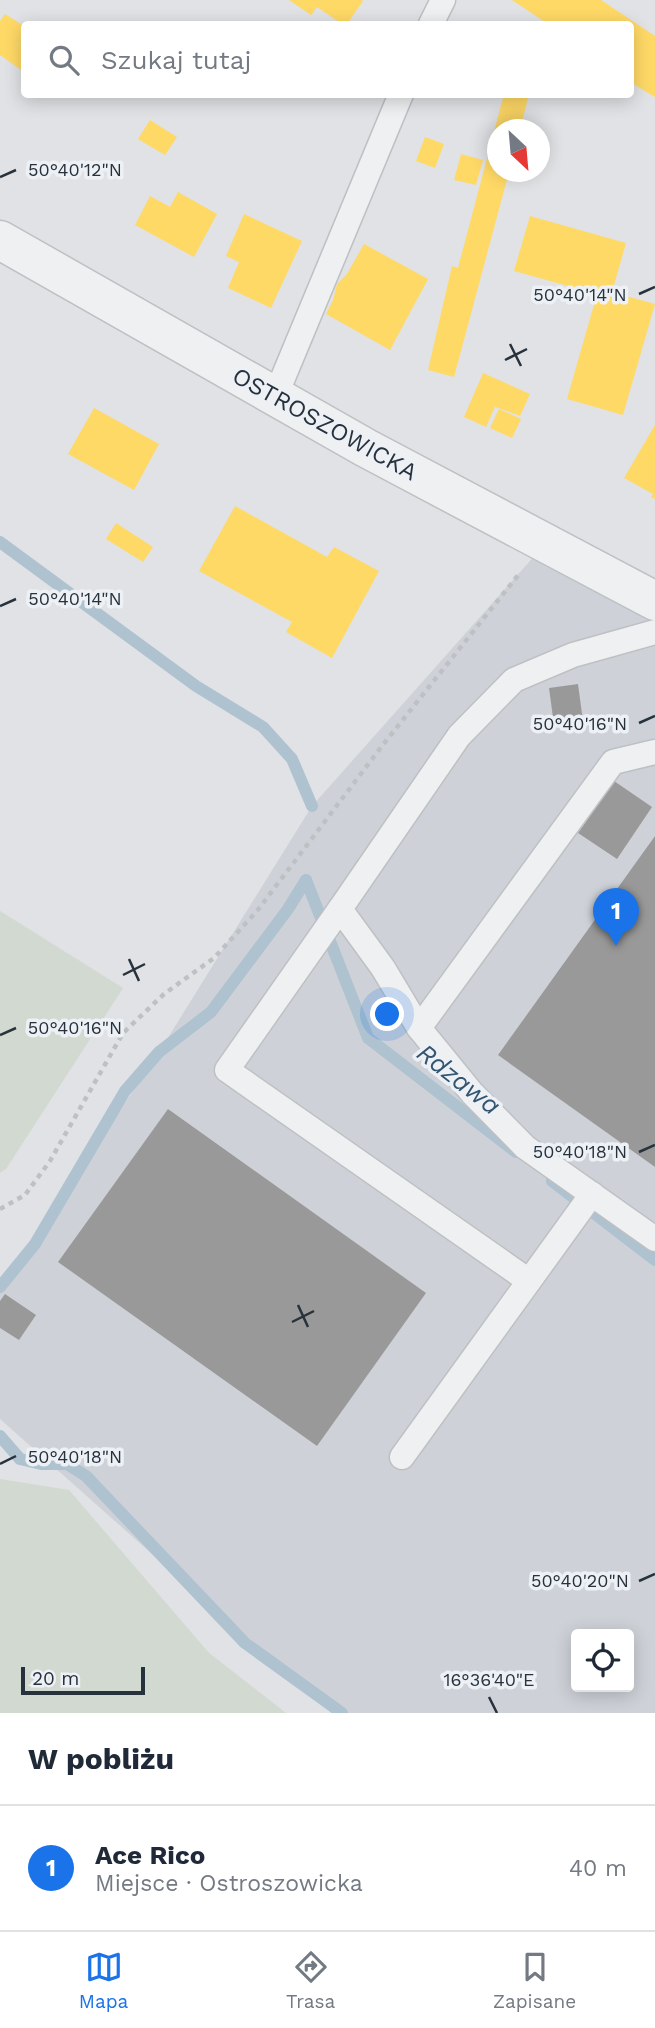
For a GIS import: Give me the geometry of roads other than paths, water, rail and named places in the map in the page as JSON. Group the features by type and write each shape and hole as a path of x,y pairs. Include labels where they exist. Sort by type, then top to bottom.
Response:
{"street":[{"name":"OSTROSZOWICKA","path":"0,240 366,448 655,601"}],"lane":[{"path":"432,21 443,0"},
{"path":"275,397 399,98"},
{"path":"528,1282 227,1070 459,736 514,680 573,655 655,632"},
{"path":"419,1028 613,762 655,752"},
{"path":"340,909 383,968 419,1028 472,1093 525,1147 655,1239"},
{"path":"402,1457 592,1194"}],"waterway":[{"name":"Rdzawa","path":"0,542 196,686 263,727 292,759 312,806"},
{"name":"Rdzawa","path":"306,880 368,1038 516,1152"},
{"path":"0,1287 35,1244 125,1091 159,1052 211,1012 288,909 306,880"},
{"name":"Rdzawa","path":"552,1181 655,1260"},
{"path":"0,1436 20,1459 41,1464 67,1464 86,1476 245,1643 342,1713"}],"place":[{"name":"Ace Rico","path":"616,946"}]}
